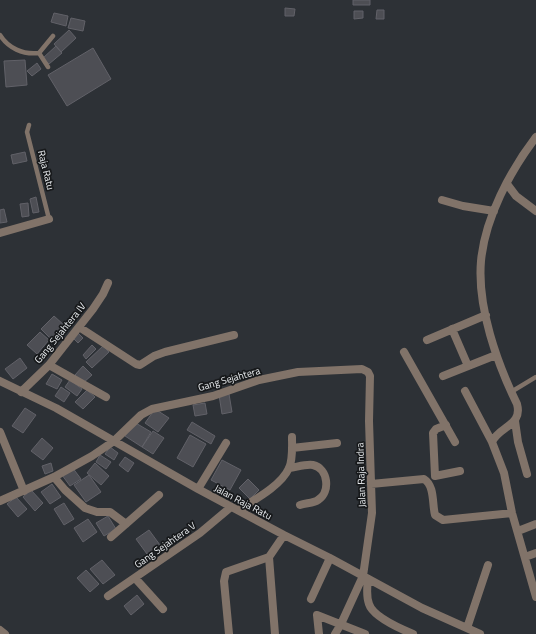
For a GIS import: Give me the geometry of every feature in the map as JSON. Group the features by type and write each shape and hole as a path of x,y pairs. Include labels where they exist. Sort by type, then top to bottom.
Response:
{"street":[{"path":"527,474 518,442 515,421 518,411 517,404 496,355 481,288 482,260 485,239 494,211 523,153 536,137"},
{"path":"507,184 516,196 536,211"},
{"path":"442,200 463,206 494,211"},
{"path":"0,233 50,219"},
{"name":"Gang Sejahtera IV","path":"21,392 49,365 103,294 108,283"},
{"path":"427,340 486,315"},
{"path":"79,327 136,364 140,365 158,354 234,335"},
{"path":"452,329 468,366"},
{"path":"404,352 455,442"},
{"path":"443,376 496,355"},
{"path":"49,365 106,397"},
{"name":"Gang Sejahtera","path":"0,501 54,477 92,456 114,441 141,414 152,409 213,396 259,380 298,372 362,369"},
{"name":"Jalan Raja Indra","path":"362,369 368,372 370,376 369,421 372,513 364,580"},
{"name":"Jalan Raja Ratu","path":"0,381 56,408 234,508 330,558 364,580 480,634"},
{"path":"465,391 492,442 504,473 512,513 536,597"},
{"path":"492,442 494,438 515,421"},
{"path":"429,484 434,476 433,433 436,429 446,425"},
{"path":"0,432 24,491"},
{"path":"292,437 289,468 308,464 321,468 324,473 326,488 318,500 300,505"},
{"path":"198,488 226,443"},
{"path":"292,448 337,443"},
{"name":"Gang Sejahtera V","path":"108,596 200,534 234,508 275,485 289,468"},
{"path":"434,476 460,471"},
{"path":"54,477 65,490 85,508 97,512 110,512 126,524"},
{"path":"371,484 424,479 431,486 435,515 443,520 512,513"},
{"path":"111,537 159,495"},
{"path":"518,531 536,524"},
{"path":"229,634 224,581 226,572 269,557 284,535"},
{"path":"525,557 536,553"},
{"path":"269,557 275,634"},
{"path":"311,599 330,558"},
{"path":"467,628 488,565"},
{"path":"135,578 163,609"},
{"path":"335,634 364,580"},
{"path":"364,580 369,605 374,613 413,634"},
{"path":"319,634 317,615 365,634"},
{"path":"0,630 5,634"}],"lane":[{"path":"0,35 5,43 14,49 30,54 39,53 53,36"},
{"path":"39,53 48,67"},
{"name":"Raja Ratu","path":"30,125 27,132 50,219"},
{"path":"511,392 536,377"}],"building":[{"path":"353,0 370,0 370,5 353,5"},
{"path":"285,8 295,9 294,16 285,16"},
{"path":"377,10 384,10 384,19 376,19"},
{"path":"354,11 363,11 363,18 354,19"},
{"path":"54,13 68,16 66,26 51,22"},
{"path":"71,18 85,21 83,31 68,28"},
{"path":"69,30 76,38 61,52 54,44"},
{"path":"56,46 62,53 49,64 43,58"},
{"path":"93,48 111,79 67,106 48,75"},
{"path":"25,60 27,85 6,87 4,61"},
{"path":"37,63 41,69 32,76 27,71"},
{"path":"25,152 27,161 13,164 11,155"},
{"path":"36,197 39,212 33,213 30,199"},
{"path":"28,203 29,216 22,217 20,204"},
{"path":"4,209 7,222 0,223 0,210"},
{"path":"54,316 64,325 51,339 41,329"},
{"path":"40,332 49,340 37,354 27,345"},
{"path":"77,332 83,338 78,343 72,337"},
{"path":"92,345 96,349 86,359 83,355"},
{"path":"103,346 109,352 92,368 86,362"},
{"path":"20,358 27,368 13,379 5,369"},
{"path":"83,366 92,375 83,383 75,375"},
{"path":"52,374 62,380 57,389 46,384"},
{"path":"70,380 82,389 77,396 65,387"},
{"path":"61,387 70,393 64,402 55,396"},
{"path":"87,390 95,397 83,409 75,402"},
{"path":"229,394 232,412 222,414 219,395"},
{"path":"205,403 207,414 195,416 193,405"},
{"path":"25,408 36,415 23,433 12,426"},
{"path":"155,409 169,418 158,432 145,423"},
{"path":"134,422 151,432 142,447 125,436"},
{"path":"192,422 215,436 211,444 187,430"},
{"path":"153,431 164,438 153,454 142,447"},
{"path":"190,435 206,444 193,467 177,458"},
{"path":"42,438 53,448 43,460 31,451"},
{"path":"110,447 118,453 114,460 105,454"},
{"path":"100,455 111,462 106,469 96,462"},
{"path":"125,457 134,463 128,472 119,465"},
{"path":"222,460 241,470 230,490 211,480"},
{"path":"51,463 53,471 45,474 42,466"},
{"path":"95,463 109,476 101,485 87,473"},
{"path":"72,467 81,479 70,486 62,475"},
{"path":"89,475 101,492 86,502 74,485"},
{"path":"248,479 259,490 250,499 239,488"},
{"path":"52,484 61,497 50,504 41,492"},
{"path":"31,490 43,503 35,511 23,497"},
{"path":"16,497 27,509 18,517 7,504"},
{"path":"64,503 74,519 64,525 54,509"},
{"path":"108,516 116,529 104,536 96,523"},
{"path":"88,519 97,532 83,542 74,528"},
{"path":"149,530 160,545 147,554 136,539"},
{"path":"102,560 115,575 103,584 90,569"},
{"path":"86,570 99,584 90,592 77,578"},
{"path":"137,595 144,604 131,615 124,606"}]}
